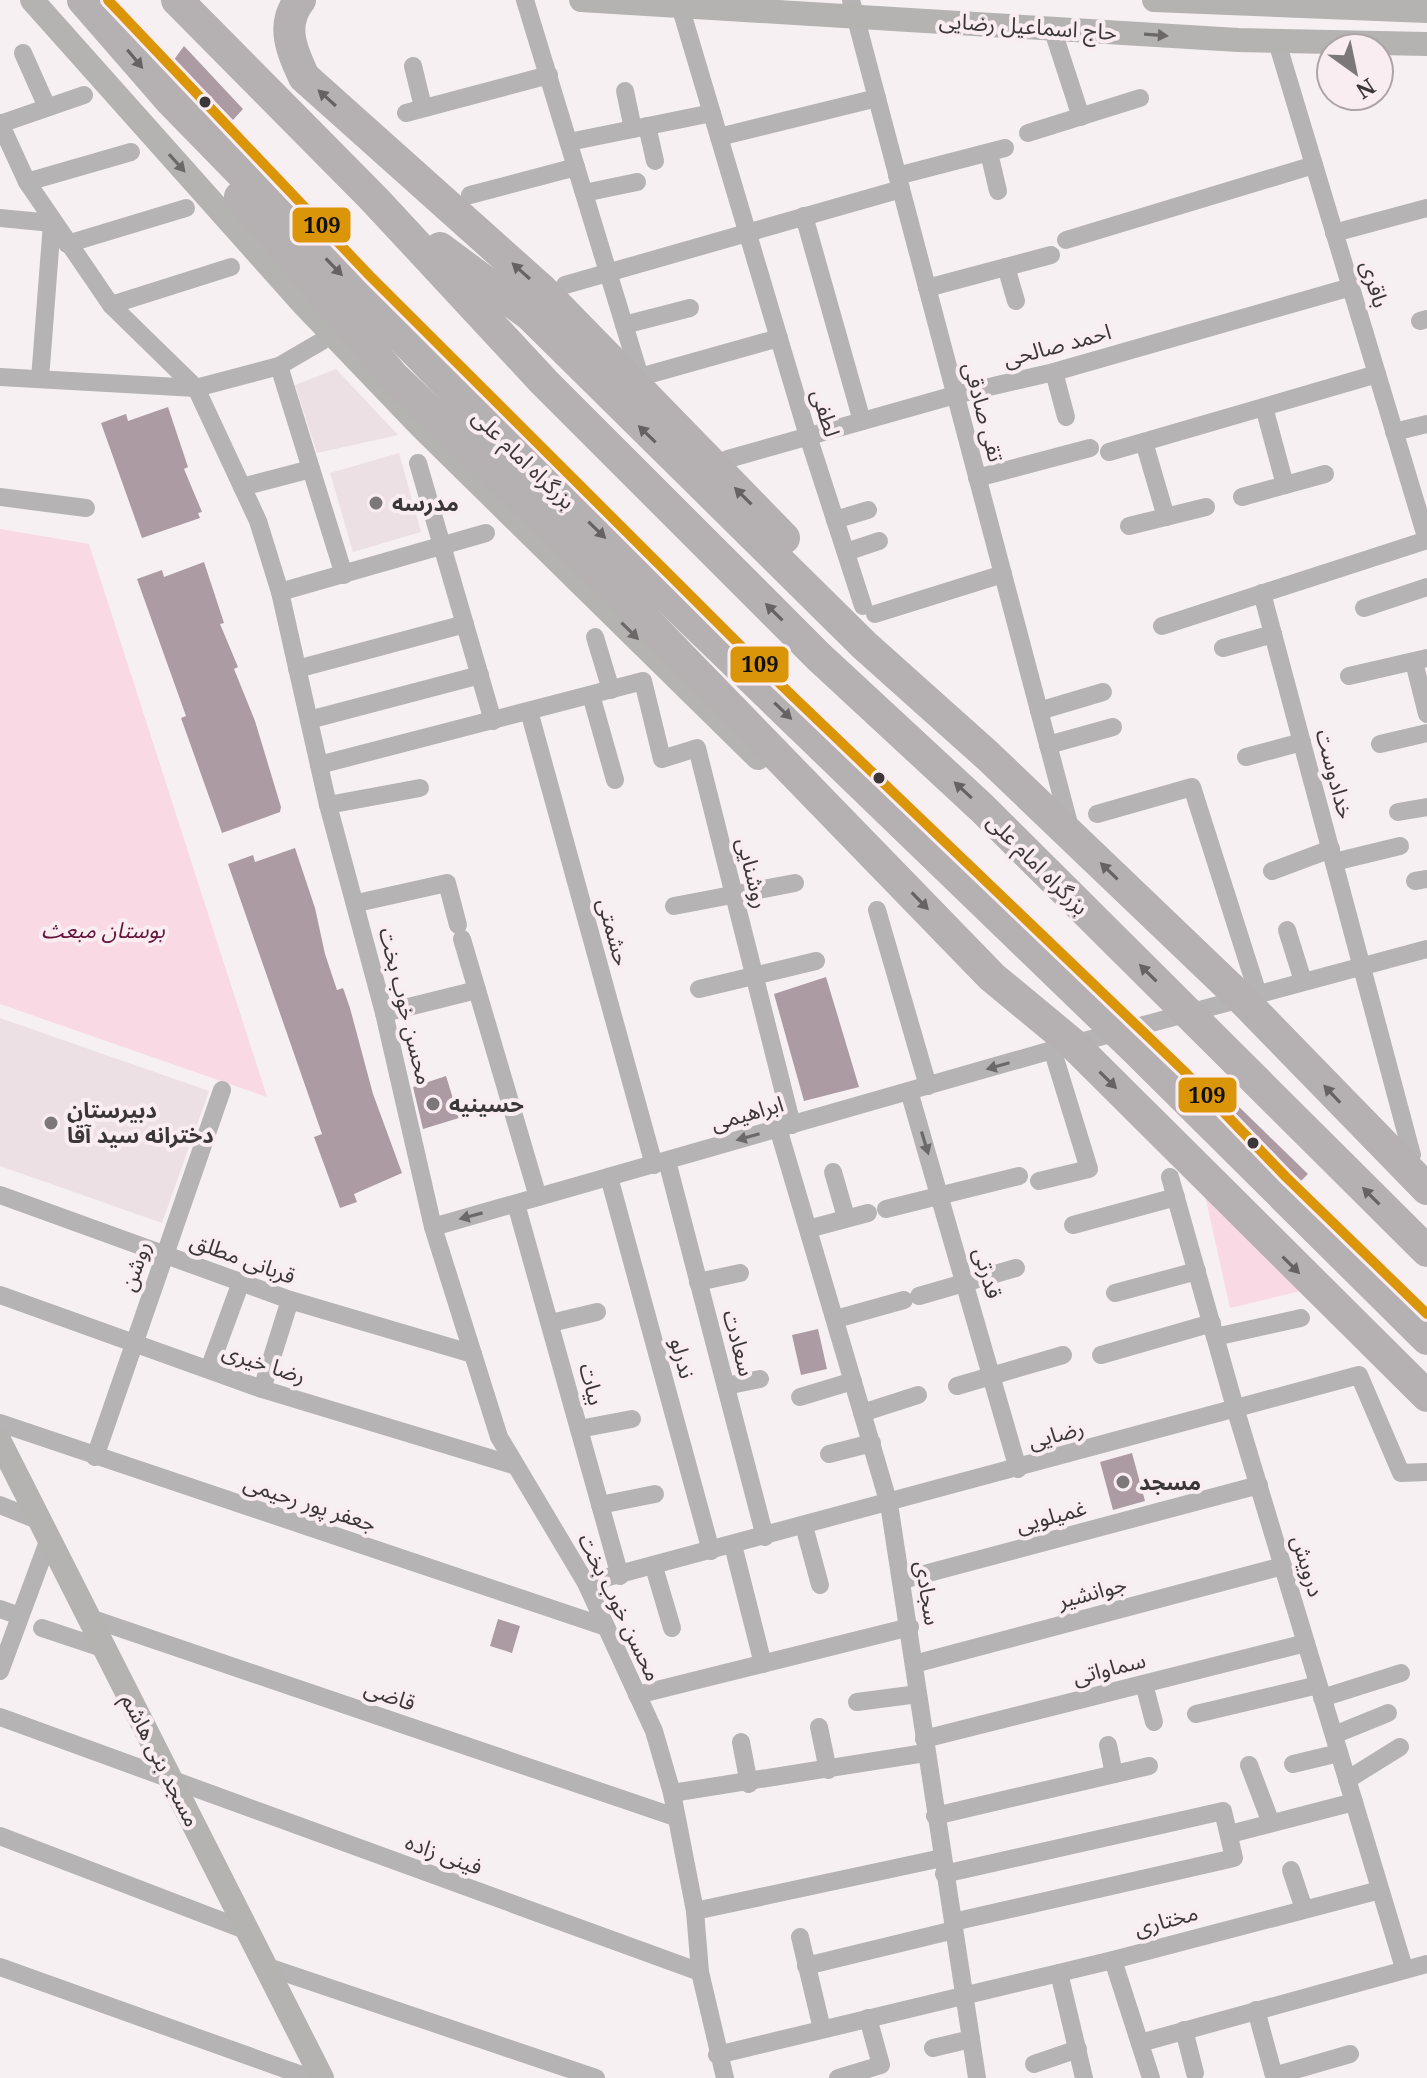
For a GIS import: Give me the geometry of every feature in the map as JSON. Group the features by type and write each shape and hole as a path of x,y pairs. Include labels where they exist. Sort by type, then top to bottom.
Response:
{"highway":[{"name":"بزرگراه امام علی","path":"83,0 170,100 458,395 1126,1041 1427,1339"},
{"name":"بزرگراه امام علی","path":"177,0 374,199 544,382 819,657 982,808 1427,1251"},
{"path":"300,0 291,15 288,30 291,49 304,77 541,289 923,679 988,756"},
{"path":"170,100 219,173 393,376 623,597 1063,1048 1427,1396"},
{"path":"374,199 531,316 864,645 1249,996 1427,1189"}],"main road":[{"path":"32,0 304,305 421,427 775,775 866,845"},
{"name":"حاج اسماعیل رضایی","path":"581,0 680,6 853,8 1052,28 1277,42 1427,44"},
{"path":"1154,0 1427,11"},
{"name":"مسجد بنی هاشم","path":"0,1442 322,2078"}],"street":[{"path":"525,0 640,377 779,338"},
{"path":"1267,6 1291,0"},
{"name":"لطفی","path":"680,6 808,436 846,552 869,610 1003,574"},
{"name":"تقی صادقی","path":"853,8 1068,820"},
{"path":"1052,28 1081,117"},
{"name":"باقری","path":"1277,42 1394,432 1425,541 1427,561"},
{"path":"23,53 47,107"},
{"path":"413,66 414,110 549,75"},
{"path":"625,91 655,161"},
{"path":"0,123 84,95"},
{"path":"719,137 877,98"},
{"path":"1028,133 1140,98"},
{"path":"569,142 712,113"},
{"name":"محسن خوب بخت","path":"0,123 27,182 52,223 111,305 196,388 258,521 280,592 328,805 357,903 433,1227 499,1437 586,1583 654,1731 672,1793 695,1911 700,1972 717,2055 725,2078"},
{"path":"565,285 804,216 997,150 998,191"},
{"path":"27,182 131,152"},
{"path":"1066,240 1314,165"},
{"path":"470,195 576,167"},
{"path":"584,193 637,182"},
{"path":"67,244 186,208"},
{"path":"1334,233 1427,208"},
{"path":"804,216 862,421"},
{"path":"0,218 52,223 40,379"},
{"path":"927,288 1051,255"},
{"path":"111,305 231,267"},
{"path":"1006,267 1016,301"},
{"name":"احمد صالحی","path":"728,459 955,395 1054,372 1351,287"},
{"path":"624,325 690,308"},
{"path":"0,377 196,388 279,366 322,341"},
{"path":"279,366 344,575"},
{"path":"1054,372 1066,417"},
{"path":"1109,452 1377,374"},
{"path":"1264,407 1285,485"},
{"path":"1394,432 1427,424"},
{"path":"1144,442 1166,517"},
{"path":"977,478 1090,448"},
{"path":"418,463 493,721"},
{"path":"242,487 311,469"},
{"path":"1242,497 1325,474"},
{"path":"0,497 86,508"},
{"path":"1129,526 1206,507"},
{"path":"835,520 868,510"},
{"path":"280,592 486,533"},
{"path":"846,552 879,541"},
{"path":"1162,626 1425,541"},
{"path":"1364,608 1427,587"},
{"name":"خدادوست","path":"1262,593 1412,1155"},
{"path":"297,669 465,624"},
{"path":"1223,648 1273,634"},
{"path":"319,765 611,690 595,637"},
{"path":"1349,676 1420,660 1427,714"},
{"path":"309,720 480,675"},
{"name":"روشنایی","path":"611,690 643,681 662,759 697,748 754,976 785,1126"},
{"path":"1039,711 1103,692"},
{"path":"591,695 615,780"},
{"name":"حشمتی","path":"529,711 660,1163"},
{"path":"1048,745 1113,727"},
{"path":"1380,744 1427,733"},
{"path":"1246,757 1302,742"},
{"path":"1097,814 1192,787 1249,996 1427,949"},
{"path":"328,805 420,788"},
{"path":"1398,812 1427,807"},
{"path":"1272,871 1332,856 1400,846"},
{"path":"357,903 447,883 538,1197"},
{"path":"674,906 795,883"},
{"name":"قدرتی","path":"877,910 941,1195 1018,1469"},
{"path":"1287,930 1303,981"},
{"path":"699,989 816,961"},
{"path":"384,1013 477,990"},
{"name":"ابراهیمی","path":"433,1227 1249,996"},
{"path":"1039,1181 1089,1169 1063,1048"},
{"name":"روشن","path":"95,1457 222,1090"},
{"name":"سجادی","path":"785,1126 808,1229 889,1504 977,2078"},
{"name":"سعادت","path":"660,1163 698,1282 765,1537"},
{"path":"833,1172 846,1217"},
{"path":"808,1229 1019,1176"},
{"name":"ندرلو","path":"609,1177 711,1551"},
{"name":"درویش","path":"1170,1177 1236,1411 1404,1968"},
{"name":"قربانی مطلق","path":"0,1195 290,1300 473,1354"},
{"path":"1073,1225 1176,1197"},
{"name":"بیات","path":"516,1204 620,1576"},
{"path":"836,1319 1016,1268"},
{"path":"1115,1293 1197,1271"},
{"path":"698,1282 740,1273"},
{"path":"209,1369 241,1282"},
{"name":"رضا خیری","path":"0,1295 262,1389 516,1466"},
{"path":"262,1389 290,1300"},
{"path":"551,1323 597,1312"},
{"path":"1101,1355 1214,1330 1301,1318"},
{"path":"957,1386 1063,1355"},
{"name":"رضایی","path":"586,1583 1236,1411 1359,1375 1401,1473 1427,1472"},
{"path":"726,1386 760,1379"},
{"path":"800,1397 853,1381"},
{"path":"862,1413 918,1395"},
{"path":"579,1429 632,1419"},
{"name":"جعفر پور رحیمی","path":"0,1423 606,1627"},
{"path":"829,1454 872,1443"},
{"name":"غمیلویی","path":"902,1580 1259,1485"},
{"path":"600,1505 655,1494"},
{"path":"0,1505 44,1530 20,1616 0,1671"},
{"path":"804,1526 820,1585"},
{"path":"733,1545 763,1664"},
{"name":"جوانشیر","path":"914,1664 1283,1566"},
{"path":"654,1567 672,1628"},
{"path":"0,1609 20,1616"},
{"name":"قاضی","path":"90,1618 675,1817"},
{"path":"637,1695 910,1627"},
{"path":"42,1628 105,1649"},
{"name":"سماواتی","path":"672,1793 828,1770 1306,1643"},
{"path":"1196,1714 1401,1673"},
{"path":"1144,1684 1154,1722"},
{"path":"857,1702 918,1694"},
{"path":"1293,1764 1336,1744 1388,1713"},
{"name":"فینی زاده","path":"0,1717 700,1972"},
{"path":"819,1727 828,1770"},
{"path":"741,1742 749,1784"},
{"path":"1108,1745 1114,1774"},
{"path":"1347,1780 1400,1747"},
{"path":"1249,1765 1271,1823"},
{"path":"935,1816 1149,1766"},
{"path":"1230,1834 1354,1802"},
{"path":"695,1911 1223,1811 1234,1858 953,1926 806,1966"},
{"path":"0,1836 248,1931"},
{"path":"1291,1870 1304,1909"},
{"name":"مختاری","path":"717,2055 964,1993 1113,1960 1380,1890"},
{"path":"800,1937 822,2029"},
{"path":"1113,1960 1161,2078"},
{"path":"1146,2041 1427,1964"},
{"path":"265,1966 596,2078"},
{"path":"0,1967 310,2078"},
{"path":"1059,1973 1084,2078"},
{"path":"1256,2010 1274,2076 1350,2054"},
{"path":"838,2078 882,2071 868,2018"},
{"path":"1184,2030 1195,2073"},
{"path":"933,2048 971,2039"},
{"path":"1146,2041 1151,2078"},
{"path":"1034,2064 1078,2049"}],"shaded area":[{"name":"مدرسه","path":"336,369 398,435 317,453 295,385"},
{"name":"مدرسه","path":"399,453 421,532 353,552 330,473"},
{"path":"0,1018 209,1091 162,1223 0,1166"}],"green space":[{"name":"بوستان مبعث","path":"0,529 89,544 267,1097 0,1004"},
{"path":"1201,1177 1313,1288 1230,1308"}],"building":[{"path":"184,46 243,109 232,121 173,61"},
{"path":"168,407 188,467 184,469 202,512 198,513 200,518 142,538 101,423 126,414 128,421"},
{"path":"204,562 224,623 220,624 238,667 234,669 255,721 281,807 280,812 222,833 181,718 186,716 137,579 162,570 164,577"},
{"path":"295,848 315,908 325,954 337,990 343,988 373,1094 402,1173 354,1194 357,1202 340,1208 314,1137 322,1134 228,864 253,855 255,862"},
{"path":"826,977 859,1087 804,1101 774,994"},
{"name":"حسینیه","path":"446,1076 459,1118 423,1129 413,1087"},
{"path":"1234,1102 1308,1174 1298,1184 1223,1110"},
{"path":"818,1329 827,1369 801,1375 792,1335"},
{"name":"مسجد","path":"1132,1453 1145,1501 1113,1510 1100,1462"},
{"path":"498,1619 520,1626 512,1653 490,1646"}],"transit line":[{"name":"109","path":"108,0 370,276 753,658 1184,1071 1286,1177 1427,1314"}],"place":[{"name":"مدرسه","path":"376,503"},
{"name":"حسینیه","path":"433,1104"},
{"name":"دبیرستان دخترانه سید آقا","path":"51,1123"},
{"name":"مسجد","path":"1123,1482"}]}
